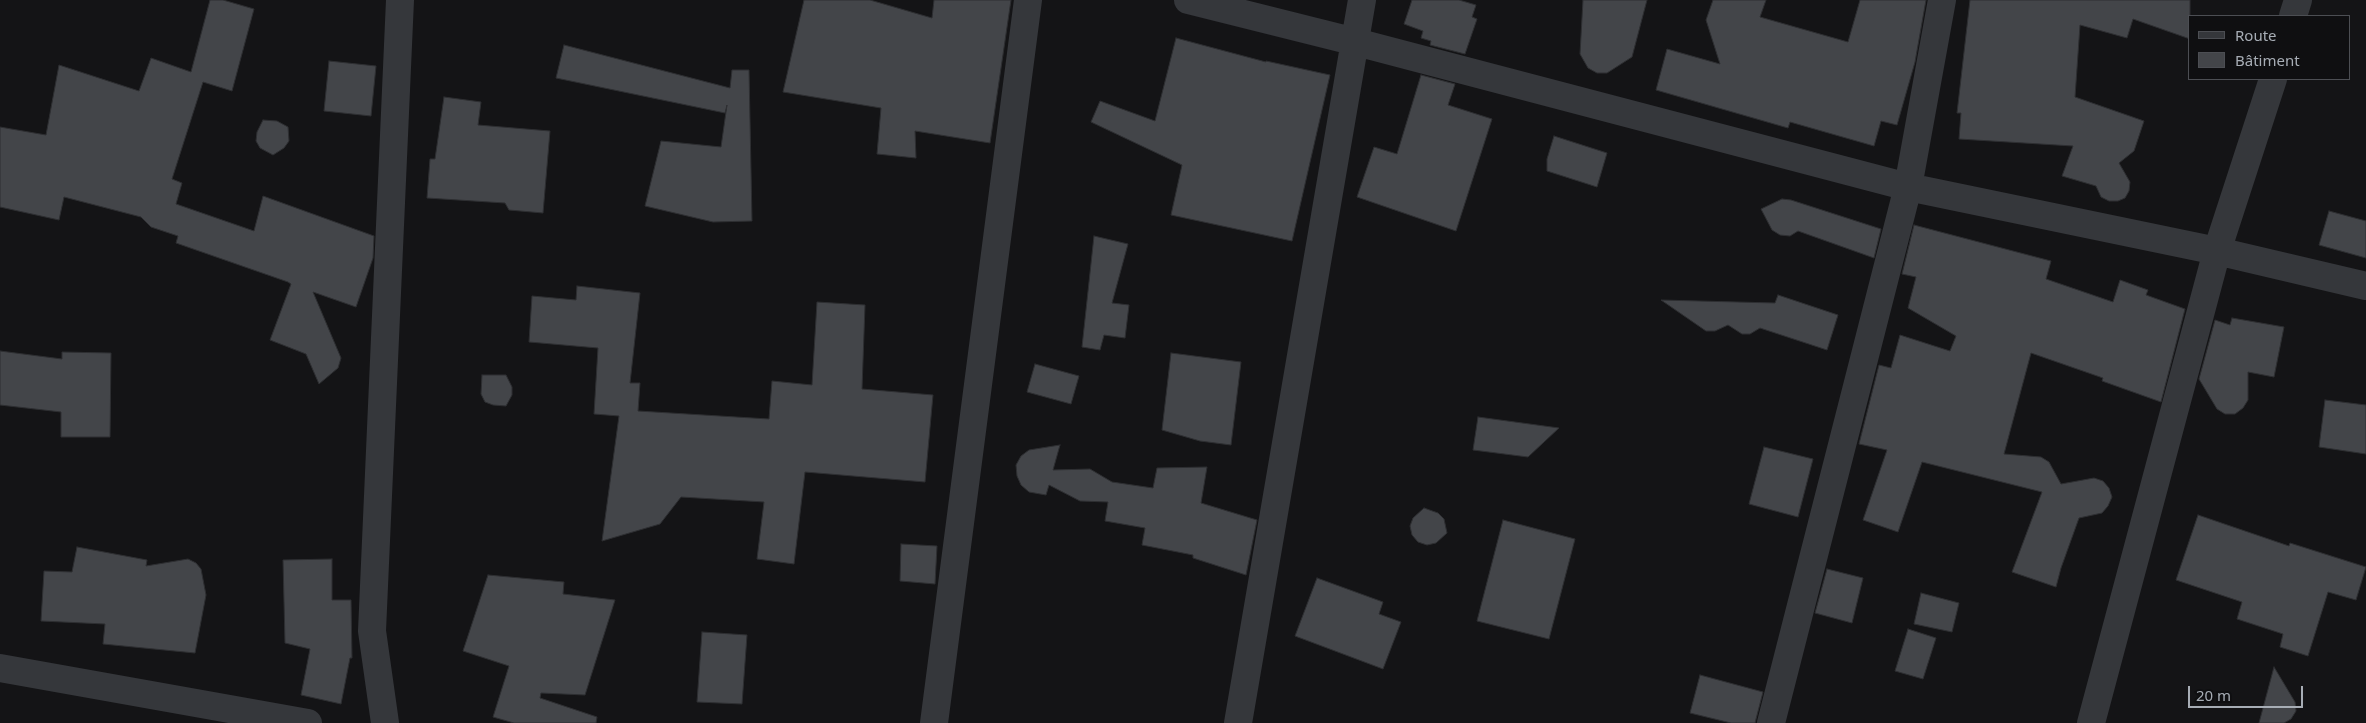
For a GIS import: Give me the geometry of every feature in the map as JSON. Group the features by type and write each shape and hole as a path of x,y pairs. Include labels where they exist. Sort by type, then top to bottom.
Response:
{"street":[{"path":"385,723 372,632 400,0"},
{"path":"934,723 1028,0"},
{"path":"1188,0 1356,42 1908,187 2217,251 2366,286"},
{"path":"1238,723 1362,0"},
{"path":"1771,723 1908,187 1942,0"},
{"path":"2293,15 2298,0"},
{"path":"2091,723 2217,251 2273,80"},
{"path":"0,668 308,723"}],"building":[{"path":"210,0 223,0 254,9 232,91 203,82 172,179 182,183 176,204 254,231 263,196 374,236 373,258 356,307 313,292 341,358 338,368 319,384 306,354 270,340 291,284 288,282 176,243 178,236 151,227 141,217 64,197 59,220 0,207 0,127 46,135 59,65 139,91 151,58 191,72"},
{"path":"804,0 870,0 932,18 934,0 1011,0 990,143 915,131 916,158 877,154 881,108 783,92"},
{"path":"1412,0 1459,0 1476,5 1472,17 1477,19 1465,54 1430,45 1431,41 1421,38 1423,31 1404,24"},
{"path":"1583,0 1647,0 1632,57 1607,73 1597,73 1588,68 1580,54"},
{"path":"1713,0 1766,0 1760,17 1848,42 1860,0 1926,0 1915,62 1897,125 1881,121 1874,146 1790,122 1788,128 1656,90 1667,49 1720,64 1706,20"},
{"path":"1970,0 2190,0 2188,38 2133,19 2127,38 2080,25 2075,97 2144,121 2134,151 2119,163 2130,182 2129,191 2125,198 2118,201 2109,201 2101,197 2096,186 2062,176 2073,146 1959,139 1961,113 1957,113"},
{"path":"1176,38 1266,62 1330,75 1292,241 1171,215 1182,165 1091,122 1100,101 1155,121"},
{"path":"564,45 730,88 732,70 749,70 752,221 713,222 645,206 661,141 721,147 727,105 725,113 556,78"},
{"path":"329,61 376,66 371,116 324,111"},
{"path":"1421,75 1455,84 1448,105 1492,119 1456,231 1357,197 1374,147 1397,154"},
{"path":"444,97 481,102 478,125 550,131 543,213 509,210 505,203 427,198 430,159 435,159"},
{"path":"263,120 277,121 288,127 289,141 284,148 273,155 260,148 256,141 257,132"},
{"path":"1554,136 1607,153 1597,187 1547,171 1547,159"},
{"path":"1782,199 1791,200 1881,229 1874,258 1798,231 1790,236 1780,235 1772,230 1761,209"},
{"path":"2329,211 2366,221 2366,258 2319,245"},
{"path":"1914,225 2051,261 2046,279 2113,302 2120,280 2148,290 2146,295 2185,309 2161,402 2102,381 2103,378 2031,353 2004,454 2041,457 2049,462 2061,484 2094,478 2103,481 2109,488 2112,497 2102,513 2079,518 2056,587 2012,572 2042,492 1922,462 1898,532 1863,520 1887,450 1859,444 1879,365 1891,368 1900,335 1950,351 1956,336 1908,308 1916,277 1902,274"},
{"path":"1094,236 1128,244 1112,303 1129,305 1125,338 1104,335 1100,350 1082,347"},
{"path":"577,286 640,293 630,383 640,383 638,411 769,419 772,381 812,385 817,302 865,305 862,389 933,395 925,482 805,472 794,564 757,559 764,502 681,497 660,524 602,541 619,416 594,414 598,348 529,342 532,296 576,300"},
{"path":"1778,295 1838,315 1827,350 1760,328 1750,334 1742,334 1728,325 1715,331 1706,331 1661,300 1775,303"},
{"path":"2232,318 2284,327 2274,377 2248,372 2248,400 2243,408 2235,414 2225,414 2217,409 2199,379 2215,320 2230,325"},
{"path":"0,351 62,359 62,352 111,353 110,437 61,437 61,412 0,405"},
{"path":"1171,353 1241,362 1231,445 1200,441 1162,430"},
{"path":"1035,364 1079,376 1071,404 1027,392"},
{"path":"482,375 506,375 512,387 512,395 506,406 485,402 481,394"},
{"path":"2325,400 2366,405 2366,454 2319,447"},
{"path":"1478,417 1559,428 1528,457 1473,450"},
{"path":"1060,445 1053,470 1090,469 1112,482 1153,488 1157,468 1207,467 1201,503 1257,520 1246,575 1193,558 1193,555 1142,545 1145,528 1105,521 1108,502 1080,501 1049,485 1046,495 1029,492 1021,485 1017,476 1016,465 1021,456 1029,450"},
{"path":"1764,447 1813,459 1798,517 1749,504"},
{"path":"1424,508 1438,513 1444,519 1447,533 1436,543 1427,545 1418,542 1412,535 1410,526 1413,518"},
{"path":"2198,515 2289,546 2290,543 2366,567 2356,600 2328,592 2308,656 2280,647 2283,634 2237,619 2242,602 2176,580"},
{"path":"1503,520 1575,539 1549,639 1477,621"},
{"path":"901,544 937,546 935,584 900,581"},
{"path":"77,547 147,560 146,566 188,559 196,563 201,569 206,595 195,653 103,644 105,624 41,621 44,571 72,572"},
{"path":"332,559 332,600 351,600 352,658 350,658 341,704 301,695 310,649 285,643 283,560"},
{"path":"1827,569 1863,578 1852,623 1815,613"},
{"path":"488,575 564,582 563,594 615,600 585,695 541,693 540,698 597,717 596,723 514,723 493,717 509,666 463,651"},
{"path":"1317,578 1383,602 1379,614 1401,622 1383,669 1295,636"},
{"path":"1921,593 1959,603 1952,632 1914,624"},
{"path":"1908,629 1936,638 1923,679 1895,671"},
{"path":"702,632 747,635 742,704 697,702"},
{"path":"2274,667 2295,702 2296,711 2291,719 2284,723 2259,723"},
{"path":"1700,675 1763,692 1755,723 1731,723 1690,713"}]}
